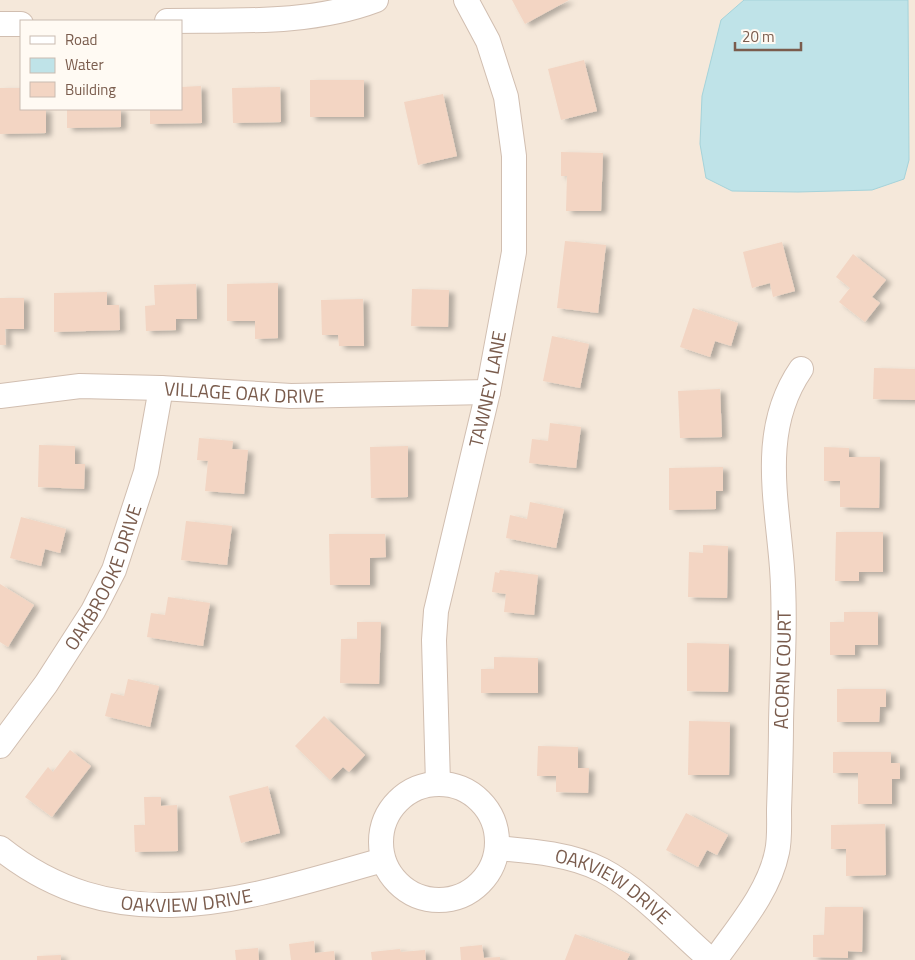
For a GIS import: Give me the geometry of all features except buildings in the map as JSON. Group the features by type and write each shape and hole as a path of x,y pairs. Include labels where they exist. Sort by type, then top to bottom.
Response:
{"street":[{"path":"182,21 298,18 332,13 376,0"},
{"name":"TAWNEY LANE","path":"438,784 434,640 436,611 488,392 514,252 514,156 508,107 488,41 466,0"},
{"path":"0,24 20,24"},
{"name":"ACORN COURT","path":"715,960 760,894 777,852 781,776 782,568 776,520 773,455 776,430 783,407 793,381 801,369"},
{"name":"VILLAGE OAK DRIVE","path":"0,396 80,386 161,388 291,396 488,392"},
{"name":"OAKBROOKE DRIVE","path":"0,746 46,684 93,612 114,570 146,472 161,388"},
{"path":"438,784 458,787 475,796 489,811 496,829 497,848 492,868 480,884 464,895 445,900 425,899 407,891 392,878 383,860 380,842 383,824 392,808 404,795 421,787 438,784"},
{"name":"OAKVIEW DRIVE","path":"0,848 43,876 82,892 115,903 157,907 206,904 246,898 383,860"},
{"name":"OAKVIEW DRIVE","path":"497,848 574,859 600,869 635,893 711,960"}],"shaded area":[{"path":"0,0 915,0 915,960 0,960"}],"water":[{"path":"744,0 908,0 909,160 904,179 872,190 798,192 732,191 706,178 700,144 702,96 721,20"}]}
